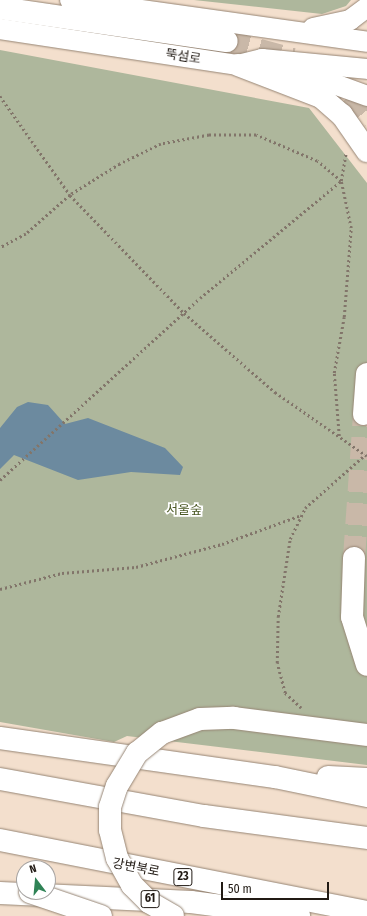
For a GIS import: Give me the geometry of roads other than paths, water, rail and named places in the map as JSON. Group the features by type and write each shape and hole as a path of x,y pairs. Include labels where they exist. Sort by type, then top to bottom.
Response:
{"highway":[{"path":"0,8 227,42"},
{"path":"244,69 321,97 351,125 358,148"},
{"path":"364,414 367,374"},
{"path":"354,558 352,617 367,665"},
{"path":"173,916 149,902 132,885 117,858 110,830 110,808 117,786 137,753 162,733 200,719 242,718 367,735"},
{"path":"0,738 71,751 275,777 367,796"},
{"path":"0,752 71,751"},
{"path":"275,777 367,779"},
{"path":"0,779 204,816 367,838"},
{"name":"강변북로","path":"0,840 367,912"},
{"path":"0,880 16,886"},
{"name":"61","path":"0,893 191,902 299,916"},
{"path":"54,900 101,916"}],"main road":[{"path":"70,0 359,41 350,53 329,51 316,64"},
{"path":"301,33 350,20 367,7"},
{"name":"뚝섬로","path":"0,29 244,69 262,58 367,69"},
{"path":"244,69 337,85 367,96"}],"water":[{"path":"28,402 48,405 65,424 88,418 165,448 183,467 180,475 131,472 78,480 14,455 0,469 0,428 17,407"}],"tunnel":[{"path":"227,41 293,59"},
{"path":"328,80 347,98 367,124"},
{"path":"354,558 364,414"}],"park label":[{"name":"서울숲","path":"184,510"}]}
